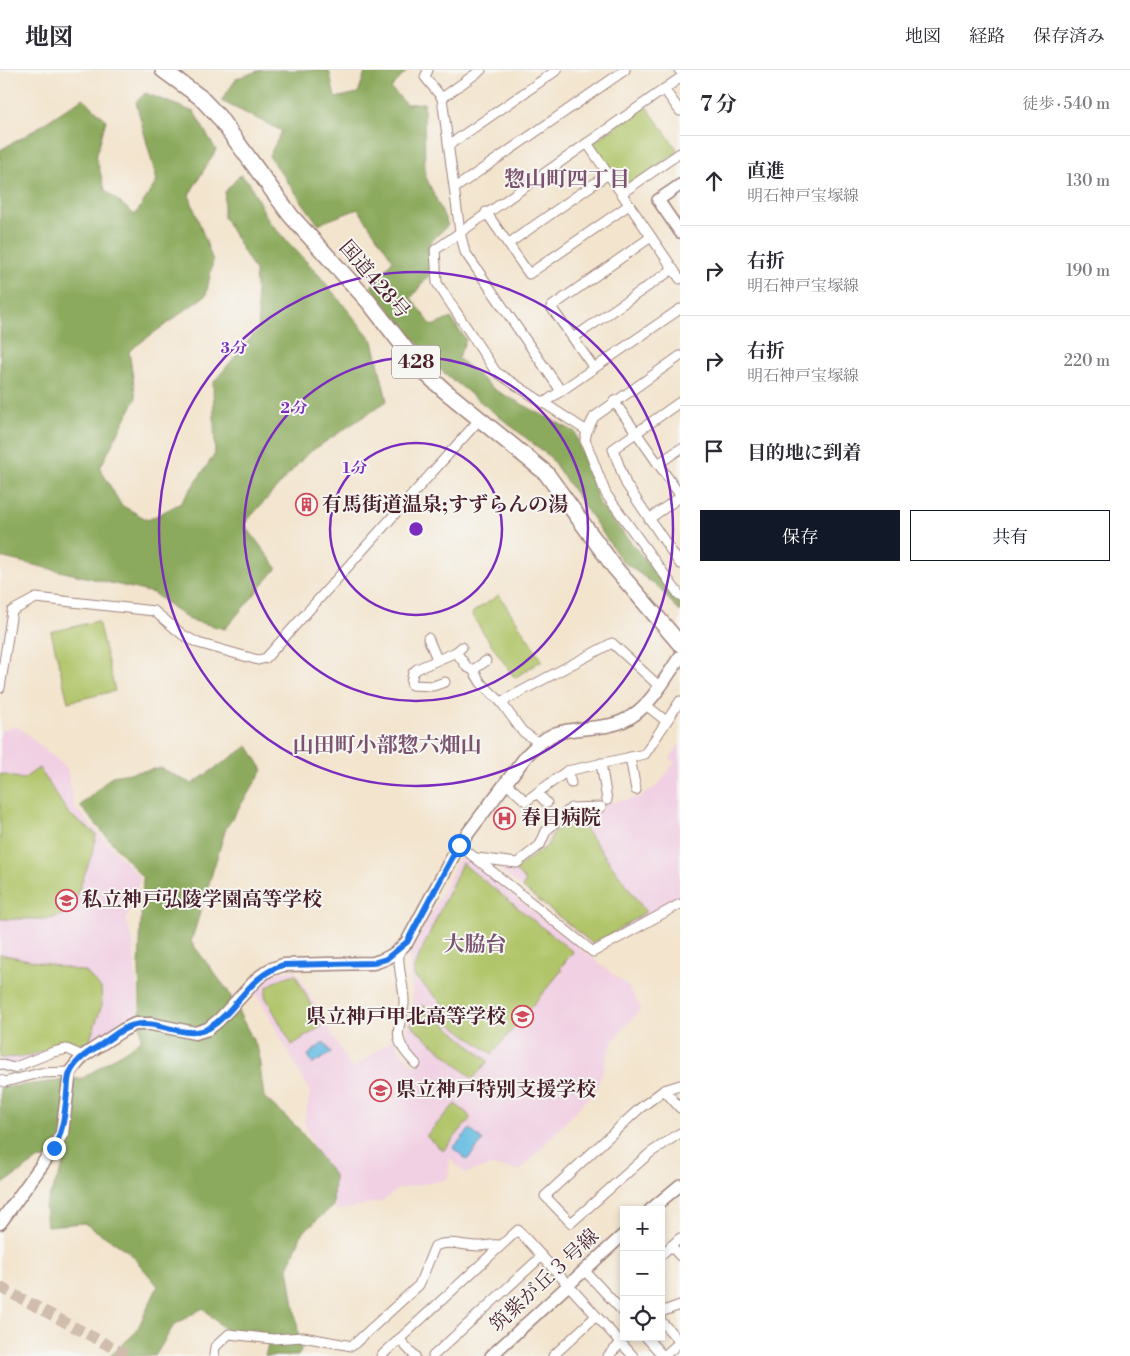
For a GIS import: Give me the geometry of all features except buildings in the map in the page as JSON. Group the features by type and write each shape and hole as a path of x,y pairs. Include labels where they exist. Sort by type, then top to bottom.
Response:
{"highway":[{"name":"国道428号","path":"163,70 200,97 218,116 291,216 368,301 422,370 546,472 615,568 680,644"}],"main road":[{"path":"0,1223 54,1148 62,1133 70,1072 83,1056 135,1024 151,1024 195,1033 208,1029 219,1020 258,978 269,970 283,965 373,963 386,959 399,951 407,942 459,845 504,782 539,743 554,734 616,724 632,717 646,705 680,657"}],"street":[{"path":"428,70 425,76 442,98 460,232 465,252 561,391"},
{"path":"442,98 481,70"},
{"path":"448,145 557,70"},
{"path":"455,188 625,70"},
{"path":"586,431 545,402 496,372 437,283 435,250 486,212 680,78"},
{"path":"664,89 680,111"},
{"path":"587,142 680,279"},
{"path":"622,193 680,153"},
{"path":"508,244 608,174"},
{"path":"680,185 658,200 680,232"},
{"path":"486,212 529,274 629,205"},
{"path":"594,368 551,307 651,237"},
{"path":"573,338 673,269"},
{"path":"545,402 680,309"},
{"path":"680,356 594,417 586,431 585,440 588,452 606,494 680,596"},
{"path":"614,401 680,496 650,519"},
{"path":"680,402 613,450 626,484 680,564"},
{"path":"0,688 12,611 36,598 154,611 183,635 198,643 258,660 266,658 480,419"},
{"path":"658,464 680,449"},
{"path":"428,638 437,659"},
{"path":"501,702 612,643 659,686"},
{"path":"445,682 433,686 412,685 411,682 413,673 417,669 459,650 467,667 474,670 481,683 501,702 522,731 539,743"},
{"path":"474,670 486,661"},
{"path":"504,782 526,802 567,771 645,754 680,701"},
{"path":"646,705 666,722"},
{"path":"630,757 636,790"},
{"path":"475,858 517,863 540,845 546,831 571,808 604,804 601,763"},
{"path":"567,771 571,783"},
{"path":"537,793 547,803"},
{"path":"459,845 593,952 680,904"},
{"path":"399,951 398,966 404,1005 399,1029 399,1041 404,1051 416,1064"},
{"path":"0,1064 12,1068 53,1052 67,1049 83,1056"},
{"path":"0,1080 5,1082 40,1073 70,1072"},
{"path":"680,1085 664,1090 639,1109 546,1196 571,1223 650,1153 680,1133"},
{"path":"664,1090 680,1108"},
{"path":"655,1206 680,1185"},
{"path":"381,1356 499,1245 518,1230 633,1356"},
{"name":"筑紫が丘３号線","path":"491,1356 620,1238"},
{"path":"665,1252 680,1238"},
{"path":"214,1356 215,1347 229,1334 273,1339 303,1337 352,1346 419,1285 435,1246 444,1242 480,1246 499,1245"},
{"path":"671,1246 680,1256"},
{"path":"433,1356 542,1256"},
{"path":"584,1270 620,1309"},
{"path":"665,1311 680,1305"},
{"path":"553,1356 596,1316"},
{"path":"650,1341 664,1356 680,1342 665,1325"},
{"path":"399,1339 415,1356"},
{"path":"608,1356 621,1343"}],"shaded area":[{"name":"私立神戸弘陵学園高等学校","path":"17,726 67,768 75,808 140,878 126,921 133,940 138,1014 83,1051 66,1046 12,1065 0,1060 0,731"},
{"path":"680,744 680,897 604,941 592,945 494,865 517,868 545,847 551,833 573,813 603,811 603,804 640,797 658,785 675,762 670,758"},
{"name":"県立神戸甲北高等学校","path":"466,858 629,987 641,1009 613,1041 597,1088 521,1170 490,1166 465,1173 450,1158 448,1179 398,1189 382,1201 337,1211 304,1122 310,1092 255,991 272,975 283,971 295,970 352,1069 393,1039 400,1051 415,1067 420,1061 407,1048 403,1040 413,1004 409,958 459,859"}],"green space":[{"path":"261,70 329,70 335,98 358,93 366,70 408,70 391,88 406,104 424,103 425,175 448,225 429,244 429,275 411,298 432,326 451,318 466,340 458,358 495,390 575,432 599,503 680,603 680,612 658,587 622,561 550,457 438,368 371,287 393,260 358,209 318,224 269,156 282,131 221,101 237,78"},
{"path":"145,93 194,112 216,150 189,195 213,261 206,295 129,351 136,398 100,468 121,505 148,520 181,503 215,454 213,383 259,328 255,271 223,216 225,192 240,175 249,182 269,222 318,274 373,341 387,401 307,454 244,524 277,568 225,629 190,620 153,593 0,557 0,150 83,98 106,120 96,157 105,190 135,215 157,181 136,102"},
{"path":"646,106 677,149 676,153 625,188 620,186 594,148 594,142"},
{"path":"499,595 542,660 516,677 513,676 472,616 473,612"},
{"path":"98,621 115,691 68,702 51,632"},
{"path":"248,746 263,770 226,828 191,942 228,991 258,1050 264,1097 298,1128 334,1175 333,1206 302,1233 288,1268 301,1350 298,1356 265,1356 268,1346 257,1329 232,1337 203,1308 174,1325 155,1356 110,1356 136,1332 158,1286 129,1252 84,1223 47,1226 45,1206 65,1162 39,1159 0,1186 0,1088 83,1078 141,1040 139,967 143,878 80,806 112,776 161,768 192,784"},
{"path":"39,768 69,814 96,834 94,848 71,912 50,919 0,919 0,774 23,779"},
{"path":"575,815 646,912 613,933 592,943 522,887 526,881 514,870 547,846 553,833"},
{"path":"462,863 573,952 560,968 562,970 492,1054 446,1020 442,1003 414,976 414,967"},
{"path":"0,954 86,972 101,988 102,1005 89,1042 73,1046 60,1044 29,1056 0,1058"},
{"path":"295,974 322,1026 292,1045 265,996 267,987 280,979"},
{"path":"423,1005 488,1061 473,1079 411,1025 412,1017"},
{"path":"455,1104 468,1114 470,1119 443,1151 426,1136"}],"water":[{"path":"324,1042 331,1053 313,1064 308,1055"},
{"path":"470,1129 483,1141 467,1160 453,1148"}],"tunnel":[{"path":"0,1287 128,1356"}],"place":[{"name":"有馬街道温泉;すずらんの湯","path":"306,505"},
{"name":"春日病院","path":"505,818"},
{"name":"私立神戸弘陵学園高等学校","path":"66,900"},
{"name":"県立神戸甲北高等学校","path":"522,1017"},
{"name":"県立神戸特別支援学校","path":"380,1090"}],"district":[{"name":"惣山町四丁目","path":"567,180"},
{"name":"山田町小部惣六畑山","path":"387,746"},
{"name":"大脇台","path":"475,945"}],"route":[{"path":"54,1148 62,1133 70,1072 83,1056 135,1024 151,1024 195,1033 208,1029 219,1020 258,978 269,970 283,965 373,963 386,959 399,951 407,942 459,845"}]}
